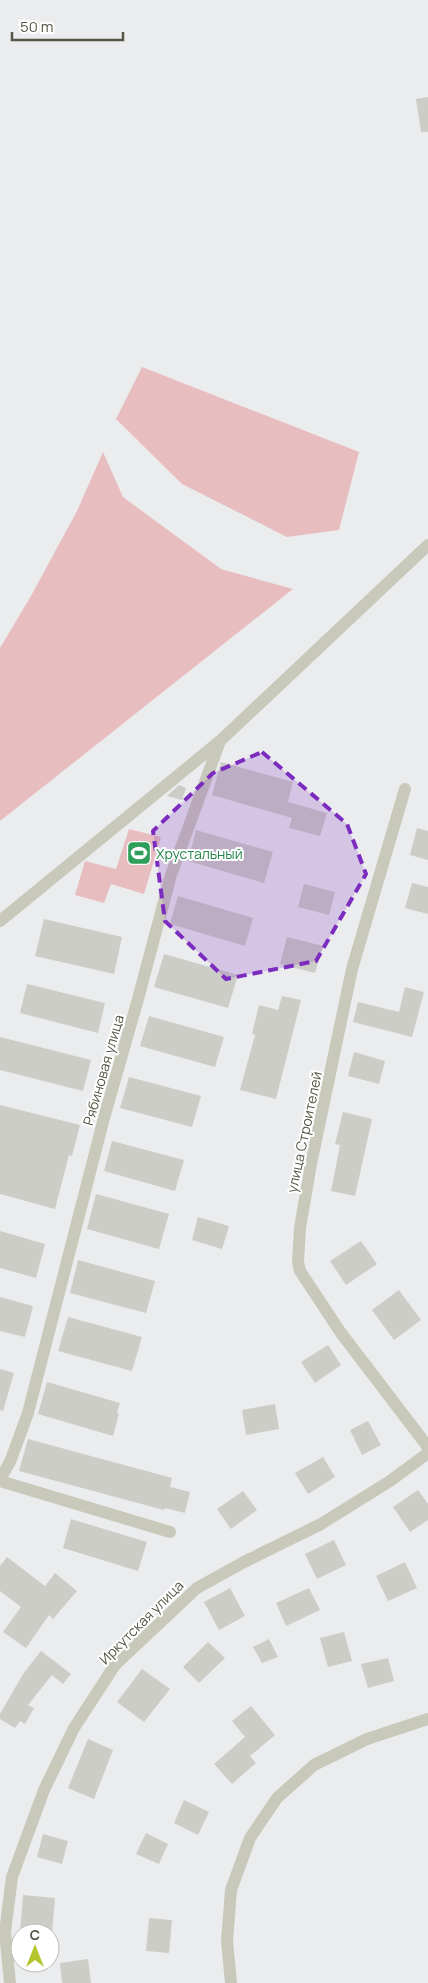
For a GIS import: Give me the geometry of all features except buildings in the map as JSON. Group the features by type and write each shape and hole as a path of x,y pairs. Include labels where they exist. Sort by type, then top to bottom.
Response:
{"street":[{"path":"0,921 220,740 428,545"},
{"name":"Рябиновая улица","path":"0,1480 10,1462 28,1413 104,1118 171,875 220,740"},
{"name":"улица Строителей","path":"405,789 352,970 311,1164 300,1228 298,1262 300,1271 341,1333 428,1447"},
{"name":"Иркутская улица","path":"10,1983 5,1932 12,1877 44,1790 74,1728 115,1665 197,1588 244,1562 321,1524 390,1481 428,1453"},
{"path":"0,1480 170,1532"},
{"path":"231,1983 227,1941 231,1890 250,1838 277,1798 314,1765 367,1739 428,1719"}],"highlighted area":[{"path":"262,752 347,824 366,874 316,961 226,979 165,921 153,831 213,773"}],"shaded area":[{"path":"142,367 359,452 339,530 287,537 182,484 116,419"},
{"path":"103,452 123,497 221,569 293,589 0,821 0,648 31,596 77,511"},
{"name":"Хрустальный","path":"129,829 161,837 144,894 111,884 104,903 75,895 85,861 116,869"}],"place":[{"name":"Хрустальный","path":"139,853"}]}
